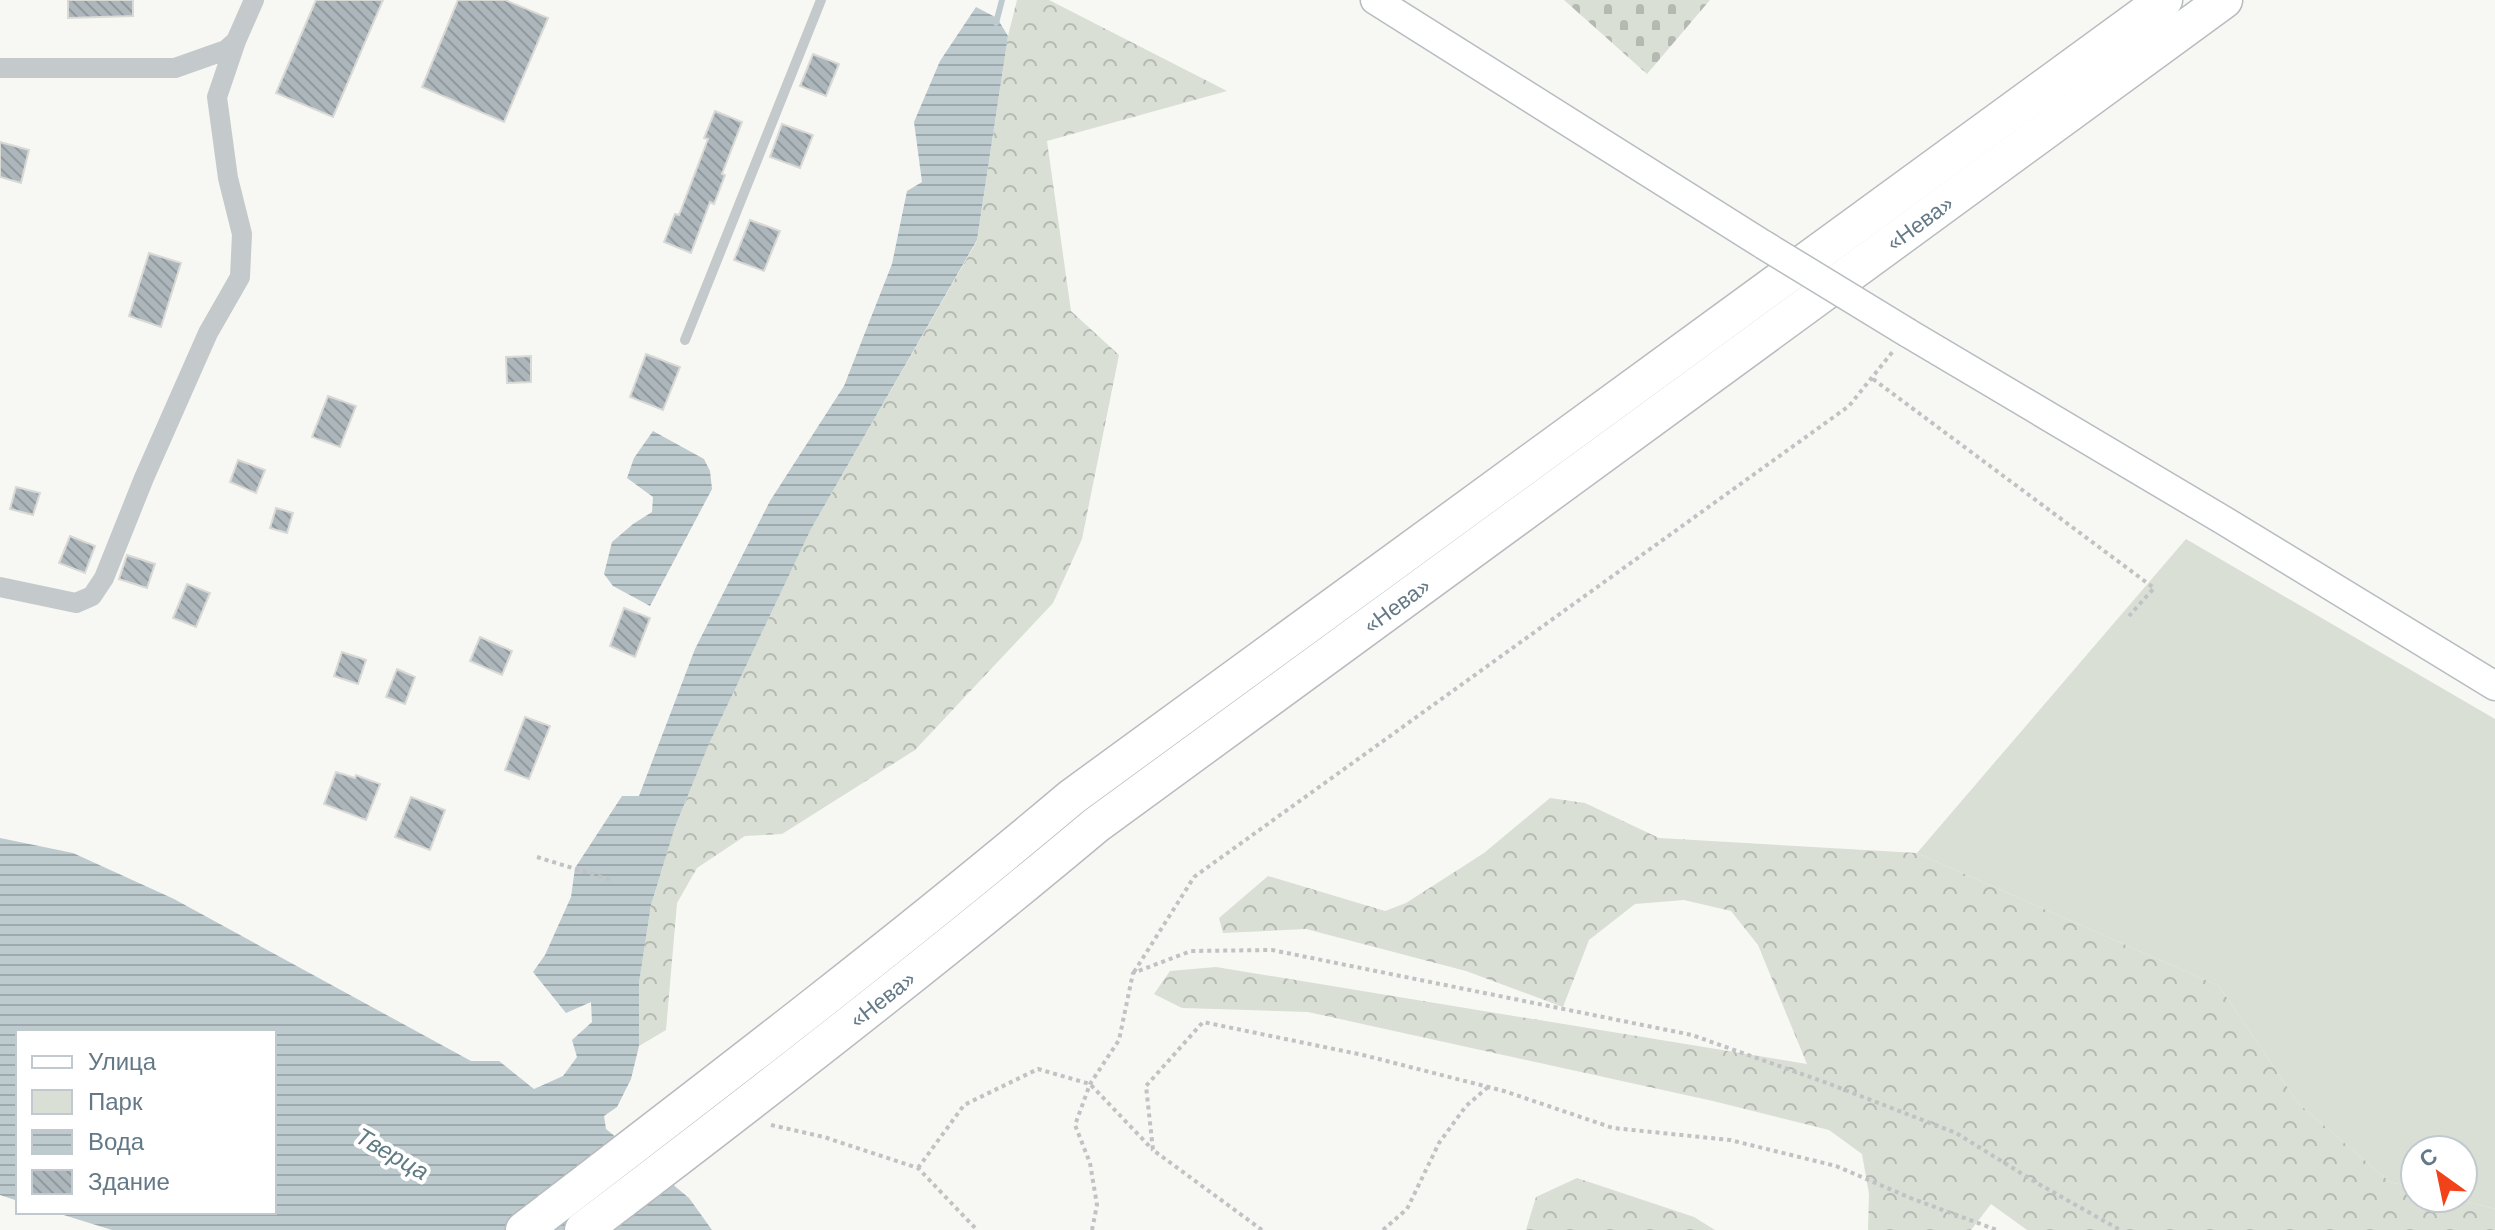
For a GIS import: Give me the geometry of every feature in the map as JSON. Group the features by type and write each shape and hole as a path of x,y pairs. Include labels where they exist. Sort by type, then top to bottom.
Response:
{"highway":[{"name":"«Нева»","path":"524,1230 948,902 1072,797 2164,0"},
{"name":"«Нева»","path":"583,1230 822,1048 1096,825 2224,0"}],"main road":[{"path":"1375,0 1764,245 2495,686"}],"street":[{"path":"0,587 76,603 92,596 104,578 208,333 240,277 242,234 228,178 217,97 254,0"},
{"path":"0,68 175,68 226,50 236,41"}],"lane":[{"path":"685,340 821,0"}],"path":[{"path":"1092,1230 1097,1205 1090,1163 1075,1125 1090,1084 1119,1040 1133,973 1194,877 1849,406 1908,333"},
{"path":"1873,379 2154,588 2129,616"},
{"path":"537,857 611,880"},
{"path":"1133,973 1191,951 1272,950 1692,1035 1956,1133 2120,1230"},
{"path":"1153,1150 1146,1086 1203,1022 1363,1055 1488,1087 1613,1128 1730,1140 1836,1166 1997,1230"},
{"path":"918,1168 964,1105 1038,1069 1090,1084 1153,1150 1262,1230"},
{"path":"1383,1230 1407,1209 1439,1143 1466,1106 1488,1087"},
{"path":"771,1125 824,1137 918,1168 977,1230"}],"green space":[{"path":"1017,0 1049,0 1227,91 1047,141 1071,311 1119,355 1082,539 1053,603 915,750 782,834 745,836 697,868 677,903 666,1030 639,1046 639,983 651,905 675,827 709,744 811,529 977,241 1008,36"},
{"path":"1564,0 1710,0 1647,74"},
{"path":"2186,539 2495,719 2495,1209 2479,1205 2479,1134 2399,1134 2399,1184 2390,1182 2298,1103 2219,986 1917,853"},
{"path":"1550,798 1585,803 1659,838 1917,853 2219,986 2298,1103 2390,1182 2399,1184 2399,1214 2479,1214 2479,1205 2495,1209 2495,1230 2027,1230 1991,1204 1971,1230 1868,1230 1869,1194 1862,1154 1829,1130 1713,1101 1308,1012 1182,1008 1154,994 1170,971 1216,967 1807,1064 1758,945 1731,911 1684,900 1635,904 1589,940 1563,1007 1466,971 1306,929 1223,933 1219,918 1268,876 1385,911 1406,903 1484,853"},
{"path":"1577,1178 1694,1217 1715,1230 1526,1230 1536,1197"}],"water":[{"name":"Тверца","path":"976,7 997,18 1008,36 977,240 811,529 709,744 675,827 651,905 639,983 639,1046 631,1079 617,1107 604,1116 606,1129 689,1198 712,1230 112,1230 60,1214 276,1214 276,1030 16,1030 16,1200 0,1195 0,838 73,853 174,899 471,1061 499,1061 534,1089 563,1076 577,1057 572,1040 592,1022 591,1002 566,1013 533,972 545,955 571,897 575,868 622,796 639,796 695,649 770,501 844,386 892,264 907,191 922,182 914,122 940,61"},
{"path":"653,431 704,459 710,471 712,489 650,606 613,586 604,574 612,542 652,512 653,497 627,478 634,458"}],"building":[{"path":"68,0 133,0 133,16 68,18"},
{"path":"316,0 383,0 333,117 276,93"},
{"path":"458,0 505,0 548,18 504,122 422,87"},
{"path":"813,54 839,64 826,96 800,86"},
{"path":"715,111 742,122 714,204 710,202 691,253 664,242 675,214 679,215 708,139 704,138"},
{"path":"782,124 813,135 800,168 770,157"},
{"path":"0,142 29,150 21,183 0,177"},
{"path":"750,220 780,231 764,271 734,260"},
{"path":"149,253 181,263 161,327 129,316"},
{"path":"646,354 680,367 663,410 630,397"},
{"path":"531,356 531,382 507,383 506,357"},
{"path":"328,396 356,406 340,447 312,437"},
{"path":"238,460 265,470 256,493 230,482"},
{"path":"16,487 40,493 33,515 10,509"},
{"path":"276,508 293,513 287,533 270,528"},
{"path":"70,536 95,546 85,573 59,563"},
{"path":"127,555 155,564 147,588 119,579"},
{"path":"187,584 210,593 196,627 173,618"},
{"path":"624,608 650,618 635,657 610,646"},
{"path":"480,637 512,651 502,675 470,661"},
{"path":"342,652 366,660 358,684 334,676"},
{"path":"397,669 415,677 405,704 386,697"},
{"path":"525,717 550,726 529,779 505,770"},
{"path":"336,772 380,784 366,820 324,804"},
{"path":"411,797 445,810 430,850 395,837"}],"waterway":[{"path":"996,23 1002,0"}]}
